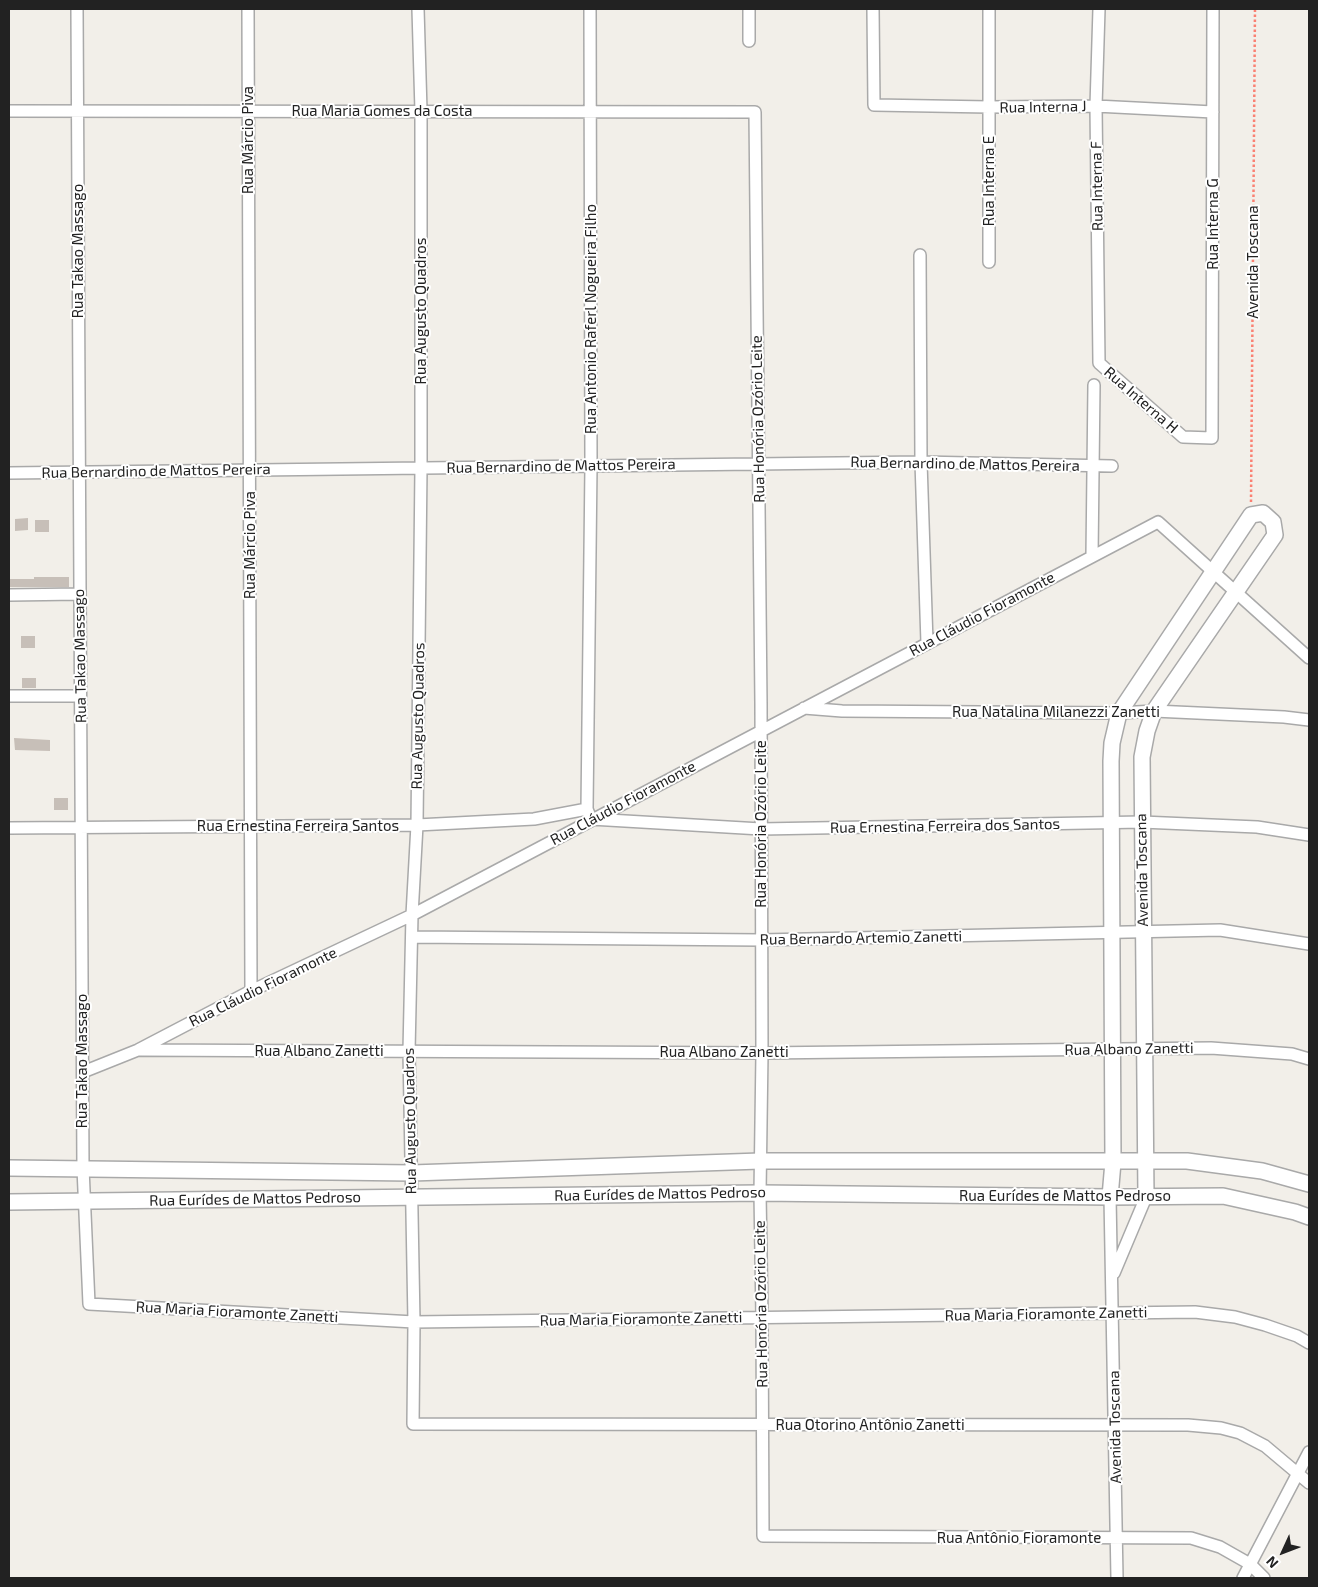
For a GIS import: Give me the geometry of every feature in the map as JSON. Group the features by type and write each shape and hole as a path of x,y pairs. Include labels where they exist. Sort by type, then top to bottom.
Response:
{"street":[{"name":"Rua Takao Massago","path":"77,9 82,1168 89,1304"},
{"name":"Rua Márcio Piva","path":"248,9 251,991"},
{"name":"Rua Augusto Quadros","path":"413,1424 414,1322 410,1197 412,1173 409,1051 412,915 417,825 421,468 421,111 418,9"},
{"name":"Rua Antonio Raferl Nogueira Filho","path":"589,814 591,466 590,9"},
{"path":"749,9 749,41"},
{"name":"Rua Interna J","path":"873,9 874,105 1096,106 1213,112"},
{"name":"Rua Interna E","path":"989,9 989,262"},
{"name":"Rua Interna F","path":"1099,9 1096,106 1099,363"},
{"name":"Rua Interna G","path":"1212,438 1213,9"},
{"name":"Rua Maria Gomes da Costa","path":"9,111 755,112"},
{"name":"Rua Honória Ozório Leite","path":"755,112 761,730 762,1053 760,1193 763,1536"},
{"path":"920,255 921,462 927,643"},
{"name":"Rua Interna H","path":"1099,363 1183,437 1212,438"},
{"path":"1092,556 1094,384"},
{"name":"Rua Bernardino de Mattos Pereira","path":"9,473 921,462 1112,466"},
{"name":"Avenida Toscana","path":"1112,1277 1146,1197 1142,822 1142,757 1146,731 1154,712 1275,535 1273,522 1263,513 1251,515 1119,713 1112,743 1114,1162 1110,1197 1117,1578"},
{"name":"Rua Cláudio Fioramonte","path":"83,1072 138,1050 251,991 412,915 589,814 761,730 1158,522 1213,572"},
{"path":"1213,572 1309,658"},
{"path":"9,595 79,594"},
{"path":"9,696 80,696"},
{"name":"Rua Natalina Milanezzi Zanetti","path":"803,708 842,711 1154,712 1284,717 1309,720"},
{"name":"Rua Ernestina Ferreira Santos","path":"9,828 417,825 589,814"},
{"name":"Rua Ernestina Ferreira dos Santos","path":"589,814 761,829 1142,822 1257,827 1309,835"},
{"name":"Rua Bernardo Artemio Zanetti","path":"412,937 761,940 1220,930 1309,944"},
{"name":"Rua Albano Zanetti","path":"138,1050 762,1053 1211,1048 1292,1054 1309,1059"},
{"name":"Rua Eurídes de Mattos Pedroso","path":"9,1168 412,1173 760,1161 1187,1161 1262,1171 1309,1184"},
{"name":"Rua Eurídes de Mattos Pedroso","path":"9,1202 760,1193 1110,1197 1223,1196 1295,1212 1309,1217"},
{"name":"Rua Maria Fioramonte Zanetti","path":"89,1304 414,1322 1195,1312 1235,1317 1266,1325 1297,1336 1309,1343"},
{"name":"Rua Otorino Antônio Zanetti","path":"413,1424 1188,1425 1221,1428 1240,1433 1265,1446 1309,1483"},
{"path":"1242,1578 1309,1452"},
{"name":"Rua Antônio Fioramonte","path":"763,1536 1191,1538 1220,1547 1250,1564 1264,1578"}],"path":[{"name":"Avenida Toscana","path":"1251,515 1255,9"}],"building":[{"path":"28,518 28,530 15,531 15,519"},
{"path":"35,520 49,520 49,532 35,532"},
{"path":"34,577 69,577 69,587 10,587 9,579 34,579"},
{"path":"21,636 35,636 35,648 21,648"},
{"path":"22,678 36,678 36,688 22,688"},
{"path":"14,738 50,740 50,751 15,750"},
{"path":"54,798 68,798 68,810 54,810"}]}
